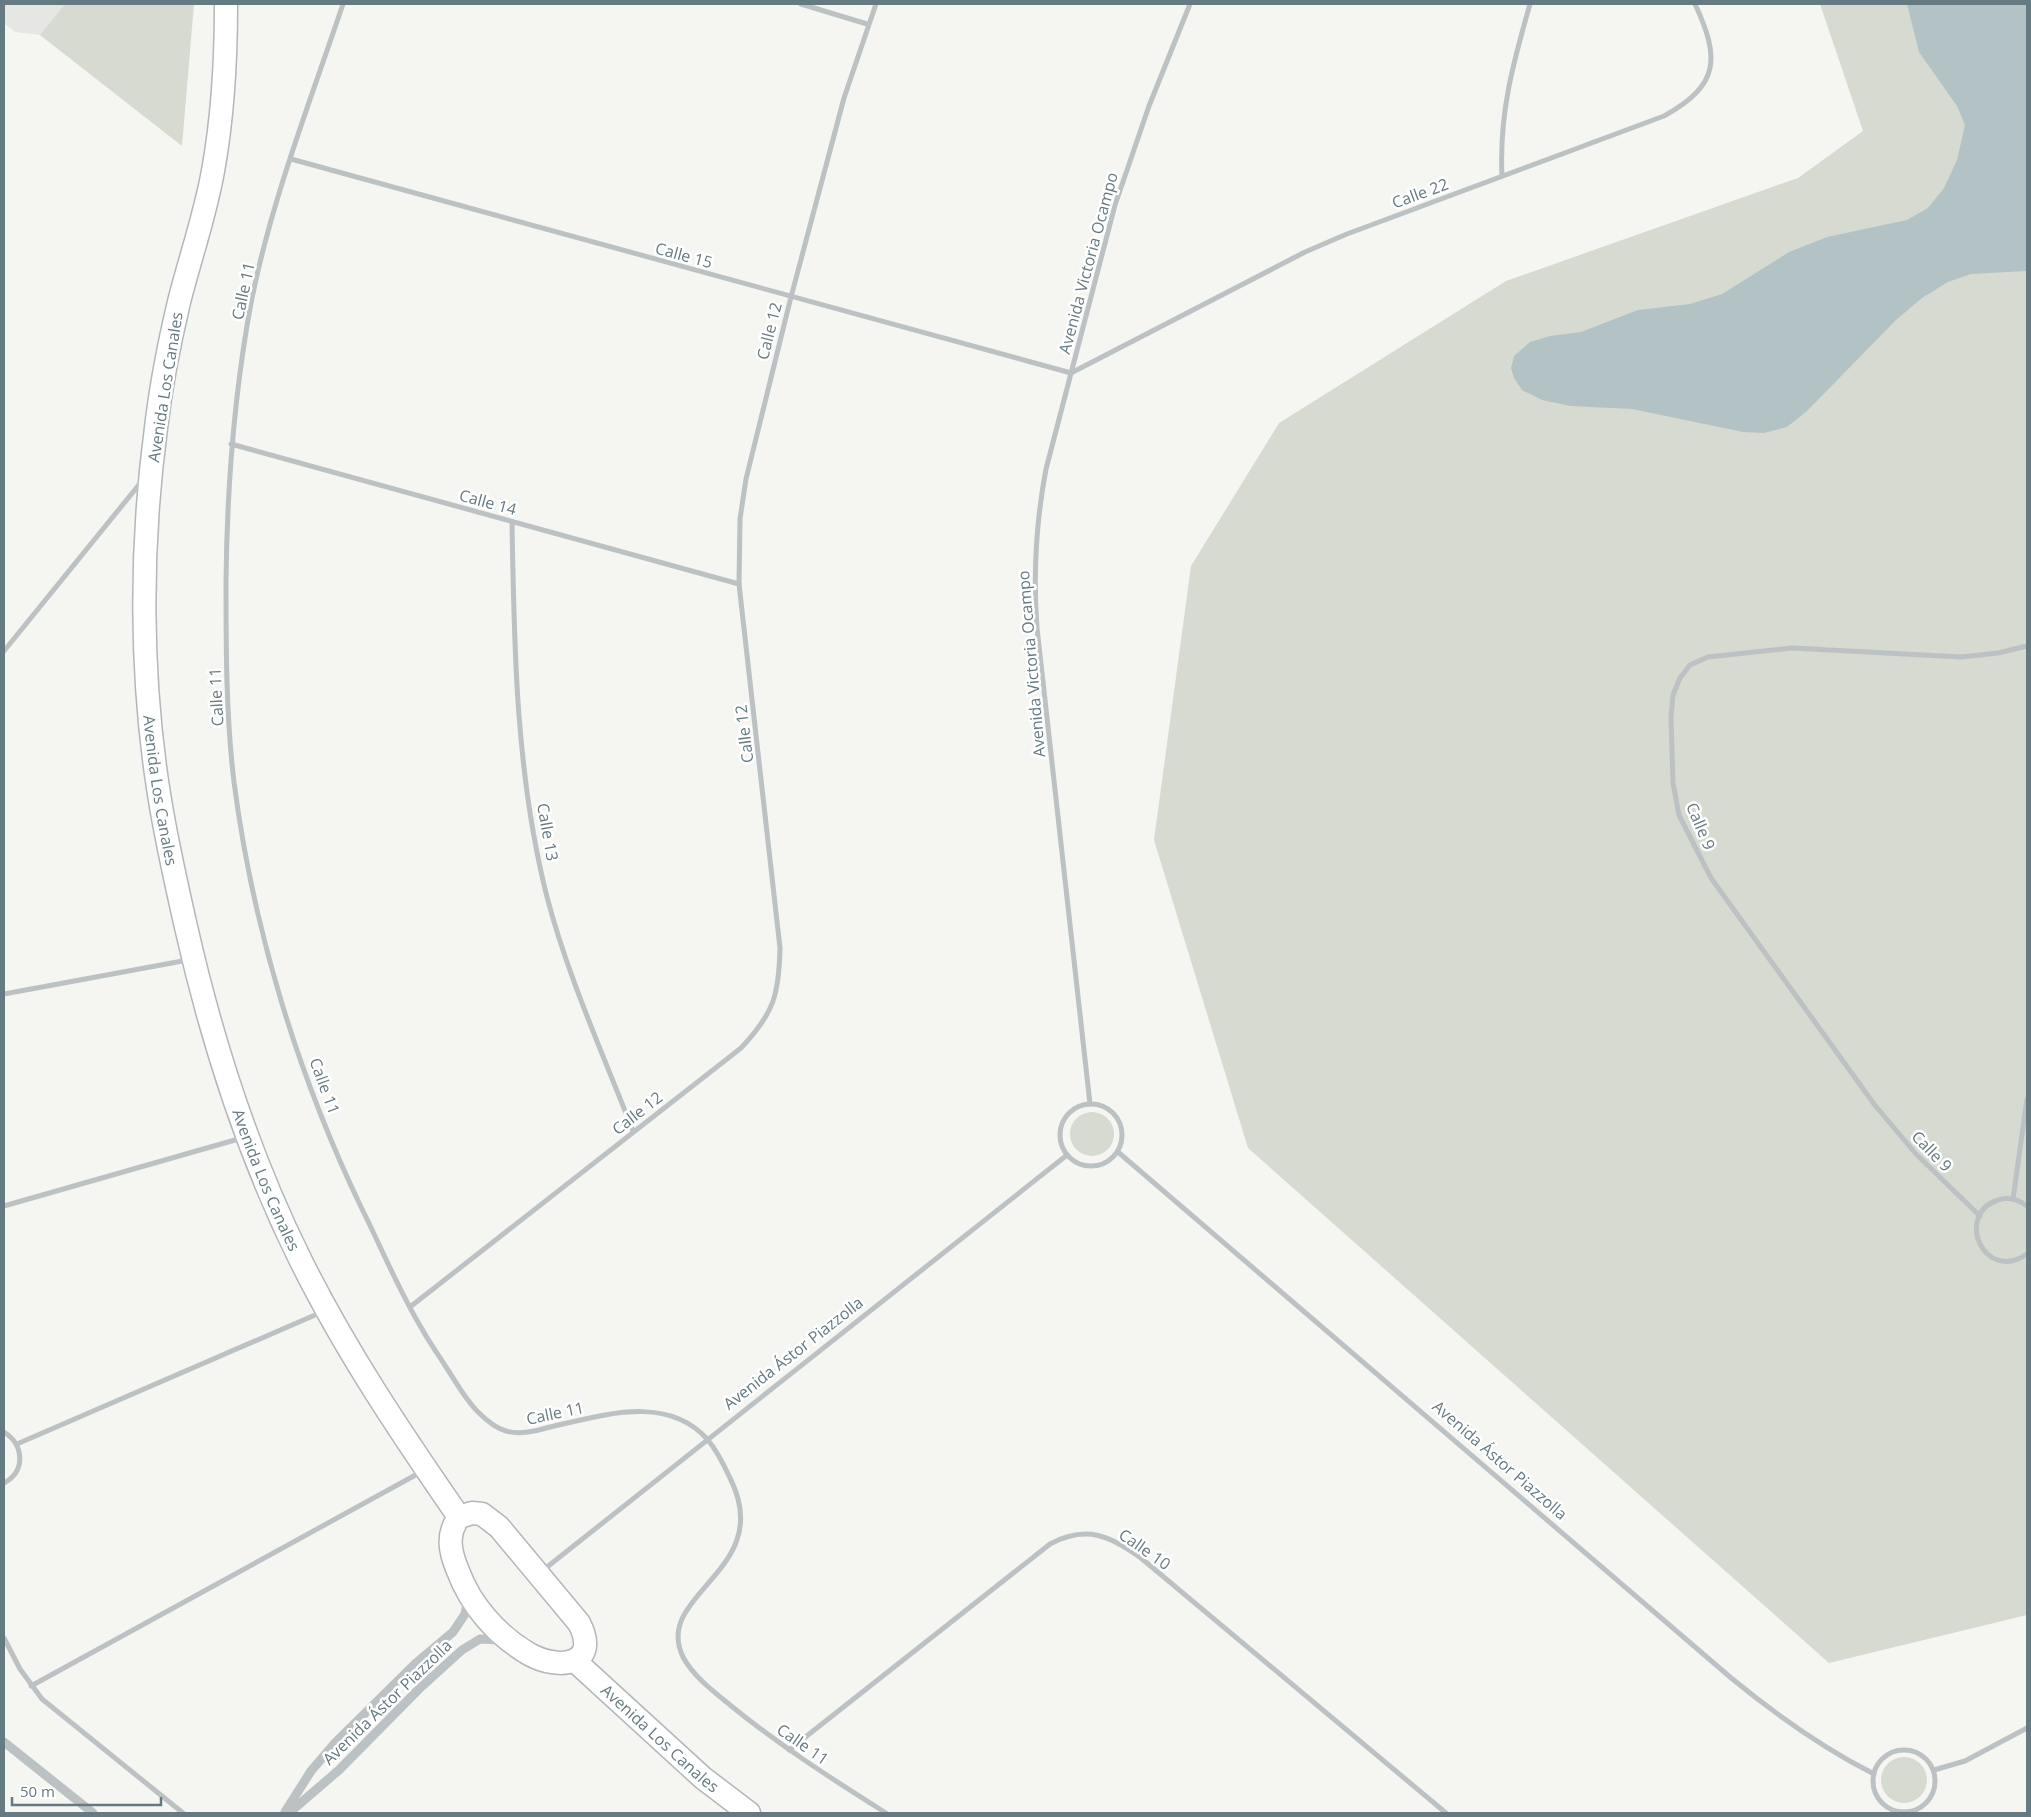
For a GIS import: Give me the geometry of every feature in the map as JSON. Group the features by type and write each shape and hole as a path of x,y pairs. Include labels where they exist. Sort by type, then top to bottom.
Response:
{"main road":[{"name":"Avenida Los Canales","path":"226,4 220,129 213,171 167,356 151,470 146,580 147,657 152,733 159,792 193,959 213,1034 247,1136 299,1256 355,1362 459,1517"},
{"path":"472,1513 491,1520 538,1574 579,1623 585,1634 586,1644 583,1653 576,1661 566,1664 544,1661 515,1645 489,1622 468,1594 454,1561 450,1544 453,1526 459,1517 472,1513"},
{"name":"Avenida Los Canales","path":"576,1661 689,1766 749,1813"}],"street":[{"name":"Calle 11","path":"343,4 291,159 269,232 252,300 231,444 227,513 227,679 233,778 247,866 266,948 313,1092 340,1164 410,1307 465,1396 490,1423 504,1430 520,1433 607,1415 654,1411 673,1416 692,1425 708,1440 742,1504 742,1522 739,1539 732,1554 686,1609 679,1626 679,1643 684,1658 693,1671 719,1696 789,1750 886,1813"},
{"path":"801,4 867,24"},
{"name":"Calle 12","path":"410,1307 741,1048 760,1028 774,1004 780,977 778,921 739,584 740,519 746,479 791,297 844,98 867,24 876,4"},
{"name":"Avenida Victoria Ocampo","path":"1090,1104 1034,592 1038,511 1071,373 1131,156 1190,4"},
{"path":"1502,176 1501,153 1505,102 1511,70 1530,4"},
{"name":"Calle 22","path":"1071,373 1305,252 1347,234 1664,116 1694,96 1706,80 1712,64 1712,48 1708,32 1695,4"},
{"name":"Calle 15","path":"291,159 1071,373"},
{"name":"Calle 14","path":"231,444 739,584"},
{"path":"4,652 151,470"},
{"name":"Calle 13","path":"512,522 514,656 521,738 532,816 547,896 566,956 633,1131"},
{"name":"Calle 9","path":"1980,1216 1916,1154 1874,1104 1711,878 1679,816 1673,783 1671,717 1673,695 1680,678 1690,665 1708,657 1792,648 1961,657 1998,653 2027,646"},
{"path":"4,994 193,959"},
{"path":"2013,1199 2027,1099"},
{"path":"1090,1104 1100,1105 1116,1115 1123,1134 1122,1144 1118,1152 1111,1160 1093,1167 1083,1166 1067,1155 1060,1137 1065,1118 1080,1106 1090,1104"},
{"path":"4,1206 247,1136"},
{"name":"Avenida Ástor Piazzolla","path":"1118,1152 1737,1683 1799,1731 1836,1755 1874,1774"},
{"name":"Avenida Ástor Piazzolla","path":"538,1574 1067,1155"},
{"path":"2026,1257 2009,1262 1998,1260 1988,1255 1981,1247 1977,1237 1976,1226 1980,1216 1994,1202 2013,1199 2027,1206"},
{"path":"17,1444 327,1310"},
{"path":"4,1432 17,1444 20,1463 16,1472 4,1483"},
{"path":"31,1686 426,1469"},
{"name":"Calle 10","path":"789,1750 1050,1544 1067,1535 1086,1534 1106,1537 1123,1545 1141,1558 1446,1813"},
{"name":"Avenida Ástor Piazzolla","path":"285,1813 321,1757 402,1675 453,1632 465,1614 468,1594"},
{"path":"4,1638 31,1686 62,1716 183,1813"},
{"name":"Avenida Ástor Piazzolla","path":"289,1813 339,1770 413,1695 471,1643 480,1639 491,1638 515,1645"},
{"path":"1934,1770 1965,1761 2027,1728"},
{"path":"4,1742 92,1813"},
{"path":"1904,1749 1922,1754 1934,1770 1936,1780 1931,1798 1918,1808 1902,1813 1888,1807 1876,1795 1874,1774 1878,1764 1885,1756 1904,1749"}],"shaded area":[{"path":"4,4 65,4 40,35 15,32 4,23"},
{"path":"65,4 194,4 182,146 40,35"},
{"path":"1820,4 2027,4 2027,1615 1829,1663 1248,1148 1154,840 1191,566 1279,423 1506,281 1798,178 1863,131"},
{"path":"1907,4 2027,4 2027,271 1971,274 1948,282 1922,298 1896,320 1807,411 1787,427 1764,433 1743,432 1632,409 1570,406 1542,400 1522,390 1514,378 1511,368 1514,356 1530,342 1550,336 1581,332 1638,310 1690,304 1722,294 1789,252 1827,237 1907,220 1928,208 1944,188 1957,160 1965,125 1957,106 1919,52"},
{"path":"1088,1112 1096,1112 1108,1118 1114,1134 1108,1150 1096,1156 1088,1156 1076,1150 1070,1138 1070,1130 1076,1118"},
{"path":"1899,1757 1909,1757 1923,1767 1927,1780 1923,1793 1917,1799 1909,1803 1899,1803 1885,1793 1881,1785 1881,1775 1891,1761"}]}
